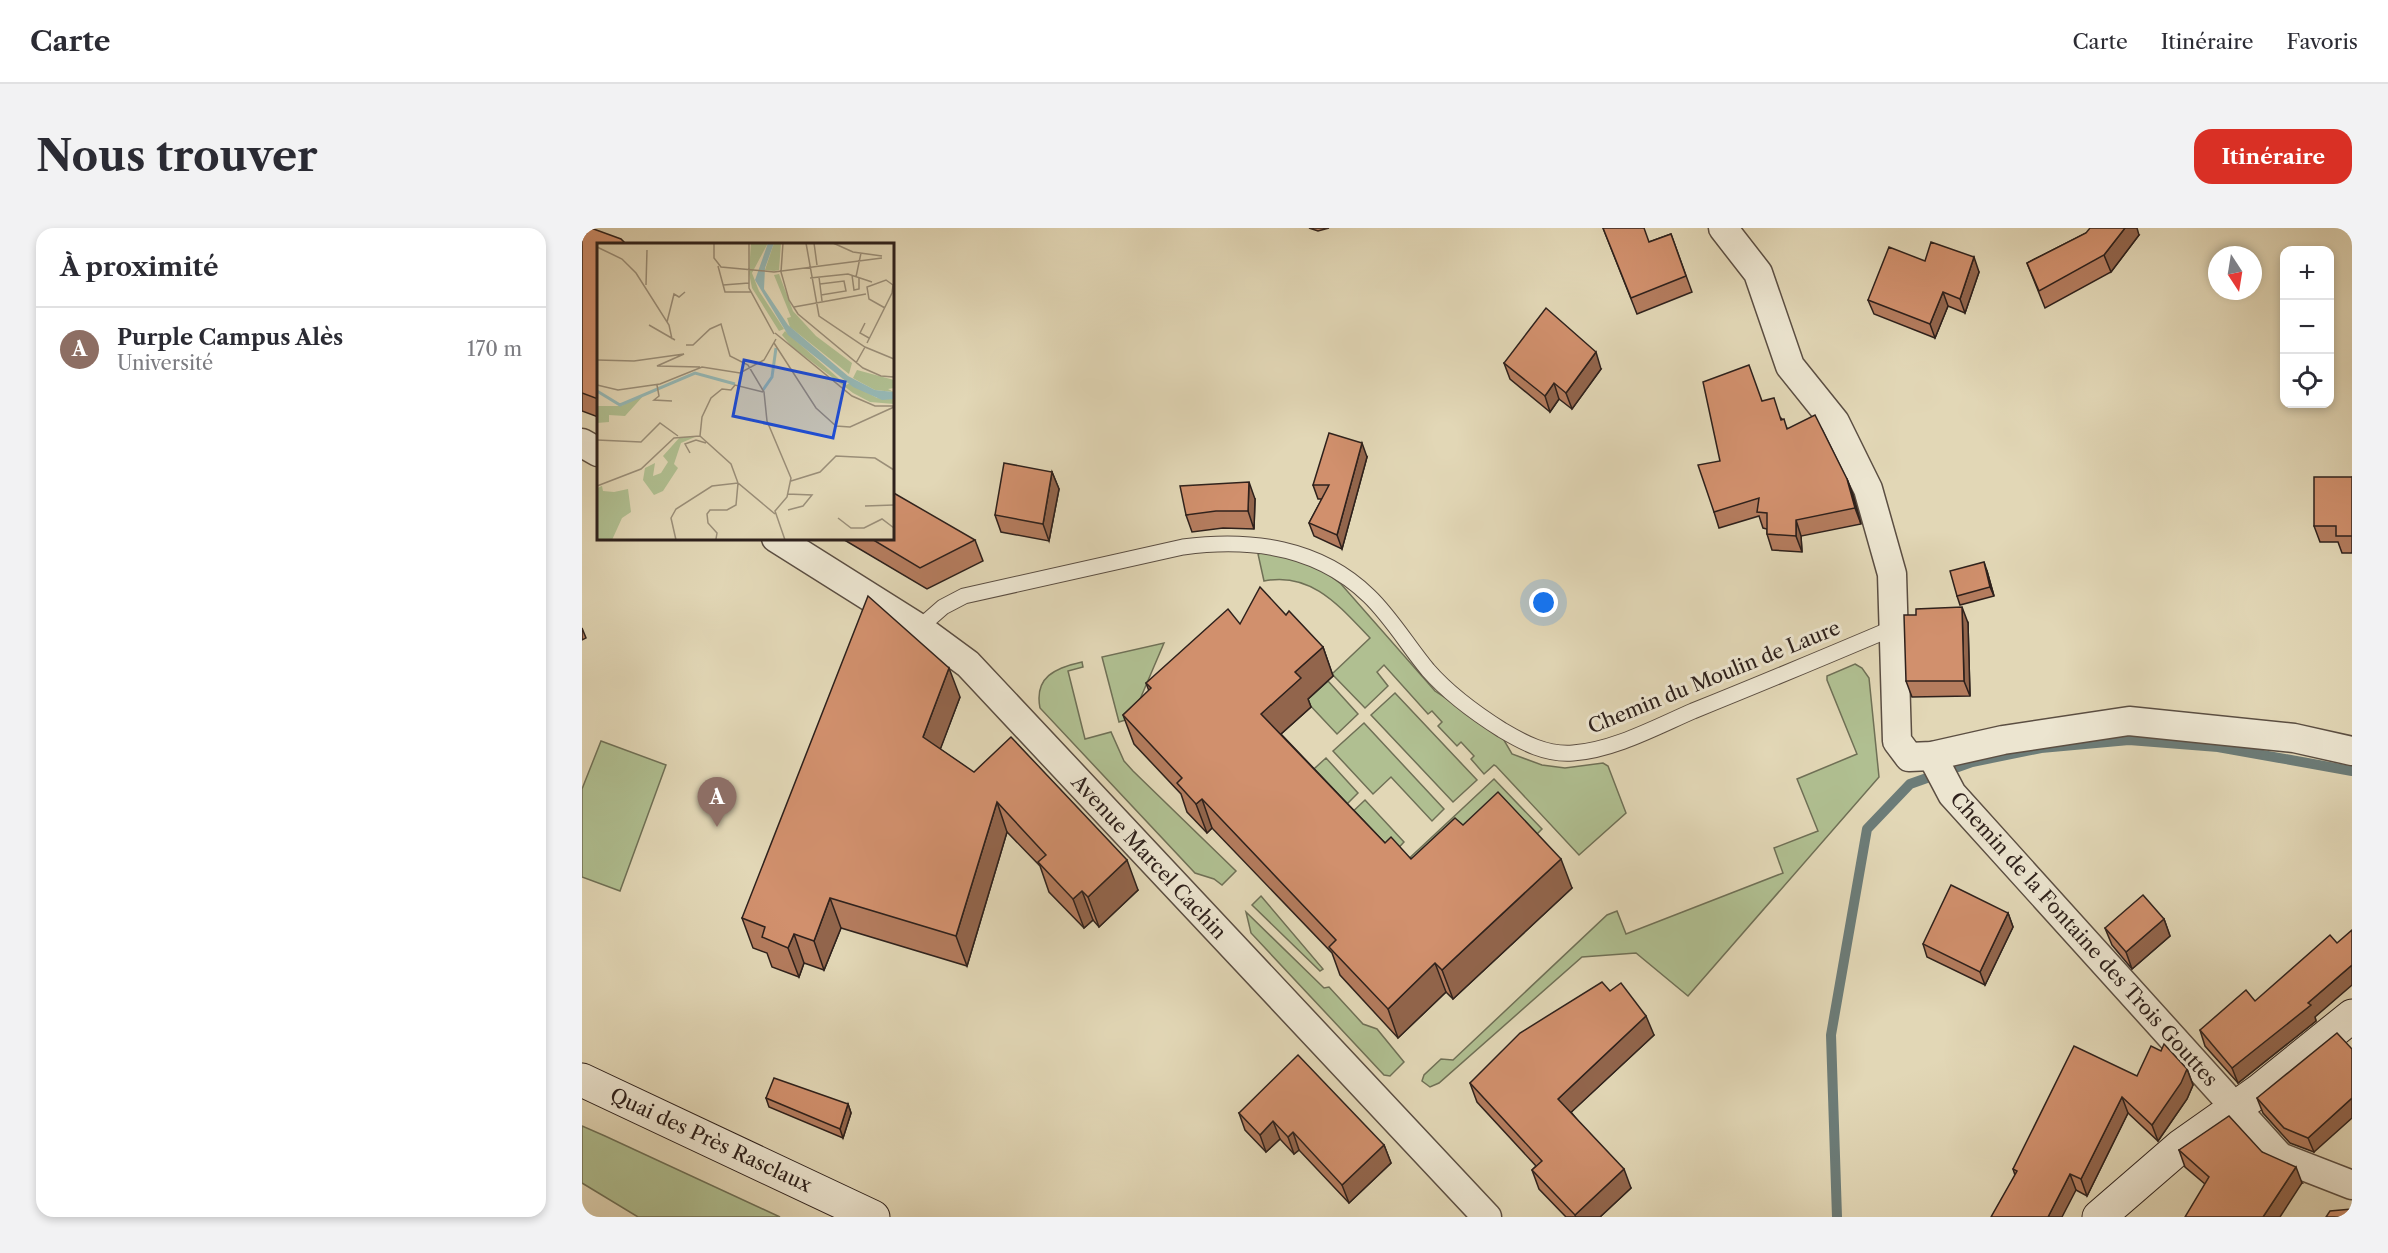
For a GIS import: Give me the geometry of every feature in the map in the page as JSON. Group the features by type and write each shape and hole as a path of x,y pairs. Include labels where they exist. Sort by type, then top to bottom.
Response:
{"main road":[{"path":"2099,1217 2181,1146 2235,1108 2352,1016"},
{"name":"Quai des Près Rasclaux","path":"582,1080 873,1217"}],"street":[{"path":"1724,228 1758,273 1790,366 1834,422 1868,489 1892,574 1897,741 1909,757 1932,756 2003,740 2129,721 2294,738 2352,751"},
{"path":"582,443 597,451"},
{"name":"Avenue Marcel Cachin","path":"779,540 919,628 968,664 1488,1217"},
{"name":"Chemin de la Fontaine des Trois Gouttes","path":"1932,756 1952,794 2280,1157 2352,1185"}],"lane":[{"name":"Chemin du Moulin de Laure","path":"919,628 943,607 964,596 1183,547 1213,543 1252,543 1286,549 1333,568 1370,596 1445,688 1479,715 1530,746 1547,751 1573,753 1600,748 1643,732 1893,628"}],"green space":[{"path":"1270,549 1325,572 1341,584 1435,691 1501,735 1512,754 1542,765 1565,768 1603,763 1608,766 1626,813 1579,855 1496,766 1494,765 1484,774 1471,759 1474,756 1461,742 1457,746 1438,726 1442,722 1432,711 1428,714 1384,665 1377,672 1388,686 1365,708 1332,674 1370,638 1336,604 1311,587 1297,581 1281,579 1264,581 1258,554"},
{"path":"1164,643 1132,718 1119,722 1102,657"},
{"path":"1082,662 1083,667 1068,671 1085,739 1111,732 1124,761 1236,871 1222,885 1214,879 1195,873 1040,708 1040,689 1044,681 1063,667"},
{"path":"1855,664 1862,668 1869,678 1879,777 1688,996 1636,953 1582,957 1439,1083 1430,1087 1422,1081 1424,1075 1441,1059 1453,1060 1607,915 1617,911 1626,934 1783,873 1774,848 1818,831 1797,779 1857,754 1827,680 1827,676"},
{"path":"1328,681 1358,714 1337,734 1306,701"},
{"path":"1395,693 1477,780 1453,802 1371,715"},
{"path":"1364,723 1444,809 1432,821 1391,777 1373,794 1333,751"},
{"path":"601,741 666,765 620,891 582,877 582,789"},
{"path":"1326,758 1358,793 1338,813 1305,777"},
{"path":"1494,779 1542,829 1533,838 1401,866"},
{"path":"1365,800 1404,842 1385,862 1345,819"},
{"path":"1261,896 1323,969 1320,971 1252,905"},
{"path":"1246,912 1324,988 1329,987 1363,1024 1377,1029 1404,1062 1390,1076 1384,1075 1251,933"},
{"path":"582,1126 780,1217 638,1217 582,1183"}],"building":[{"path":"582,228 591,228 621,239 625,243 597,243 597,399 582,393"},
{"path":"1603,228 1644,228 1649,242 1671,234 1686,276 1631,298"},
{"path":"2090,228 2125,228 2104,255 2039,291 2027,263 2086,233"},
{"path":"1931,242 1974,257 1960,299 1943,292 1930,324 1868,300 1889,247 1925,261"},
{"path":"1546,308 1596,352 1566,393 1554,383 1545,396 1504,363"},
{"path":"1749,365 1762,401 1774,398 1781,420 1784,419 1787,429 1815,415 1847,479 1855,508 1796,520 1796,536 1767,534 1767,513 1757,512 1759,498 1714,512 1698,465 1720,461 1703,382"},
{"path":"1329,433 1362,443 1337,535 1309,523 1329,485 1313,485"},
{"path":"1004,463 1052,472 1043,524 995,515"},
{"path":"2314,477 2352,477 2352,536 2336,536 2336,526 2314,526"},
{"path":"1249,482 1248,511 1216,511 1186,515 1180,486"},
{"path":"894,493 975,540 920,568 873,540 894,540"},
{"path":"1984,562 1990,587 1957,596 1950,571"},
{"path":"1260,587 1286,615 1289,611 1323,647 1295,672 1301,678 1261,714 1385,843 1391,837 1411,859 1455,818 1463,825 1498,792 1561,859 1442,970 1435,963 1388,1009 1329,947 1336,940 1202,799 1196,804 1177,783 1182,778 1123,715 1151,688 1146,683 1228,609 1240,624"},
{"path":"868,596 949,668 923,737 974,772 1011,737 1127,860 1088,897 1082,891 1073,899 1038,862 1046,855 997,802 956,936 830,898 814,941 794,934 788,948 762,937 765,927 742,918"},
{"path":"1962,607 1964,681 1906,681 1904,615 1916,615 1916,609"},
{"path":"1951,885 2008,913 1980,972 1923,944"},
{"path":"2143,895 2164,919 2126,952 2105,928"},
{"path":"2352,930 2352,965 2308,1003 2311,1005 2232,1068 2200,1030 2246,990 2255,1001 2330,935 2337,943"},
{"path":"1602,982 1610,991 1621,983 1646,1016 1558,1099 1624,1169 1575,1215 1532,1170 1542,1161 1470,1083 1520,1033"},
{"path":"2337,1033 2352,1049 2352,1098 2308,1138 2284,1128 2257,1098"},
{"path":"2164,1044 2187,1069 2181,1083 2152,1125 2122,1097 2081,1179 2070,1174 2048,1217 1991,1217 2017,1171 2013,1169 2074,1046 2137,1076 2151,1046 2161,1051"},
{"path":"1298,1055 1384,1145 1342,1185 1293,1132 1288,1137 1273,1121 1260,1135 1239,1113"},
{"path":"774,1078 848,1104 840,1129 766,1098"},
{"path":"2229,1116 2262,1152 2296,1167 2263,1217 2185,1217 2209,1177 2179,1150"},
{"path":"2352,1209 2352,1217 2326,1217 2330,1211"}],"waterway":[{"path":"1837,1217 1831,1035 1867,829 1910,784 1972,762 2041,748 2129,740 2218,747 2352,771"}],"place":[{"name":"Purple Campus Alès","path":"717,827"}]}
